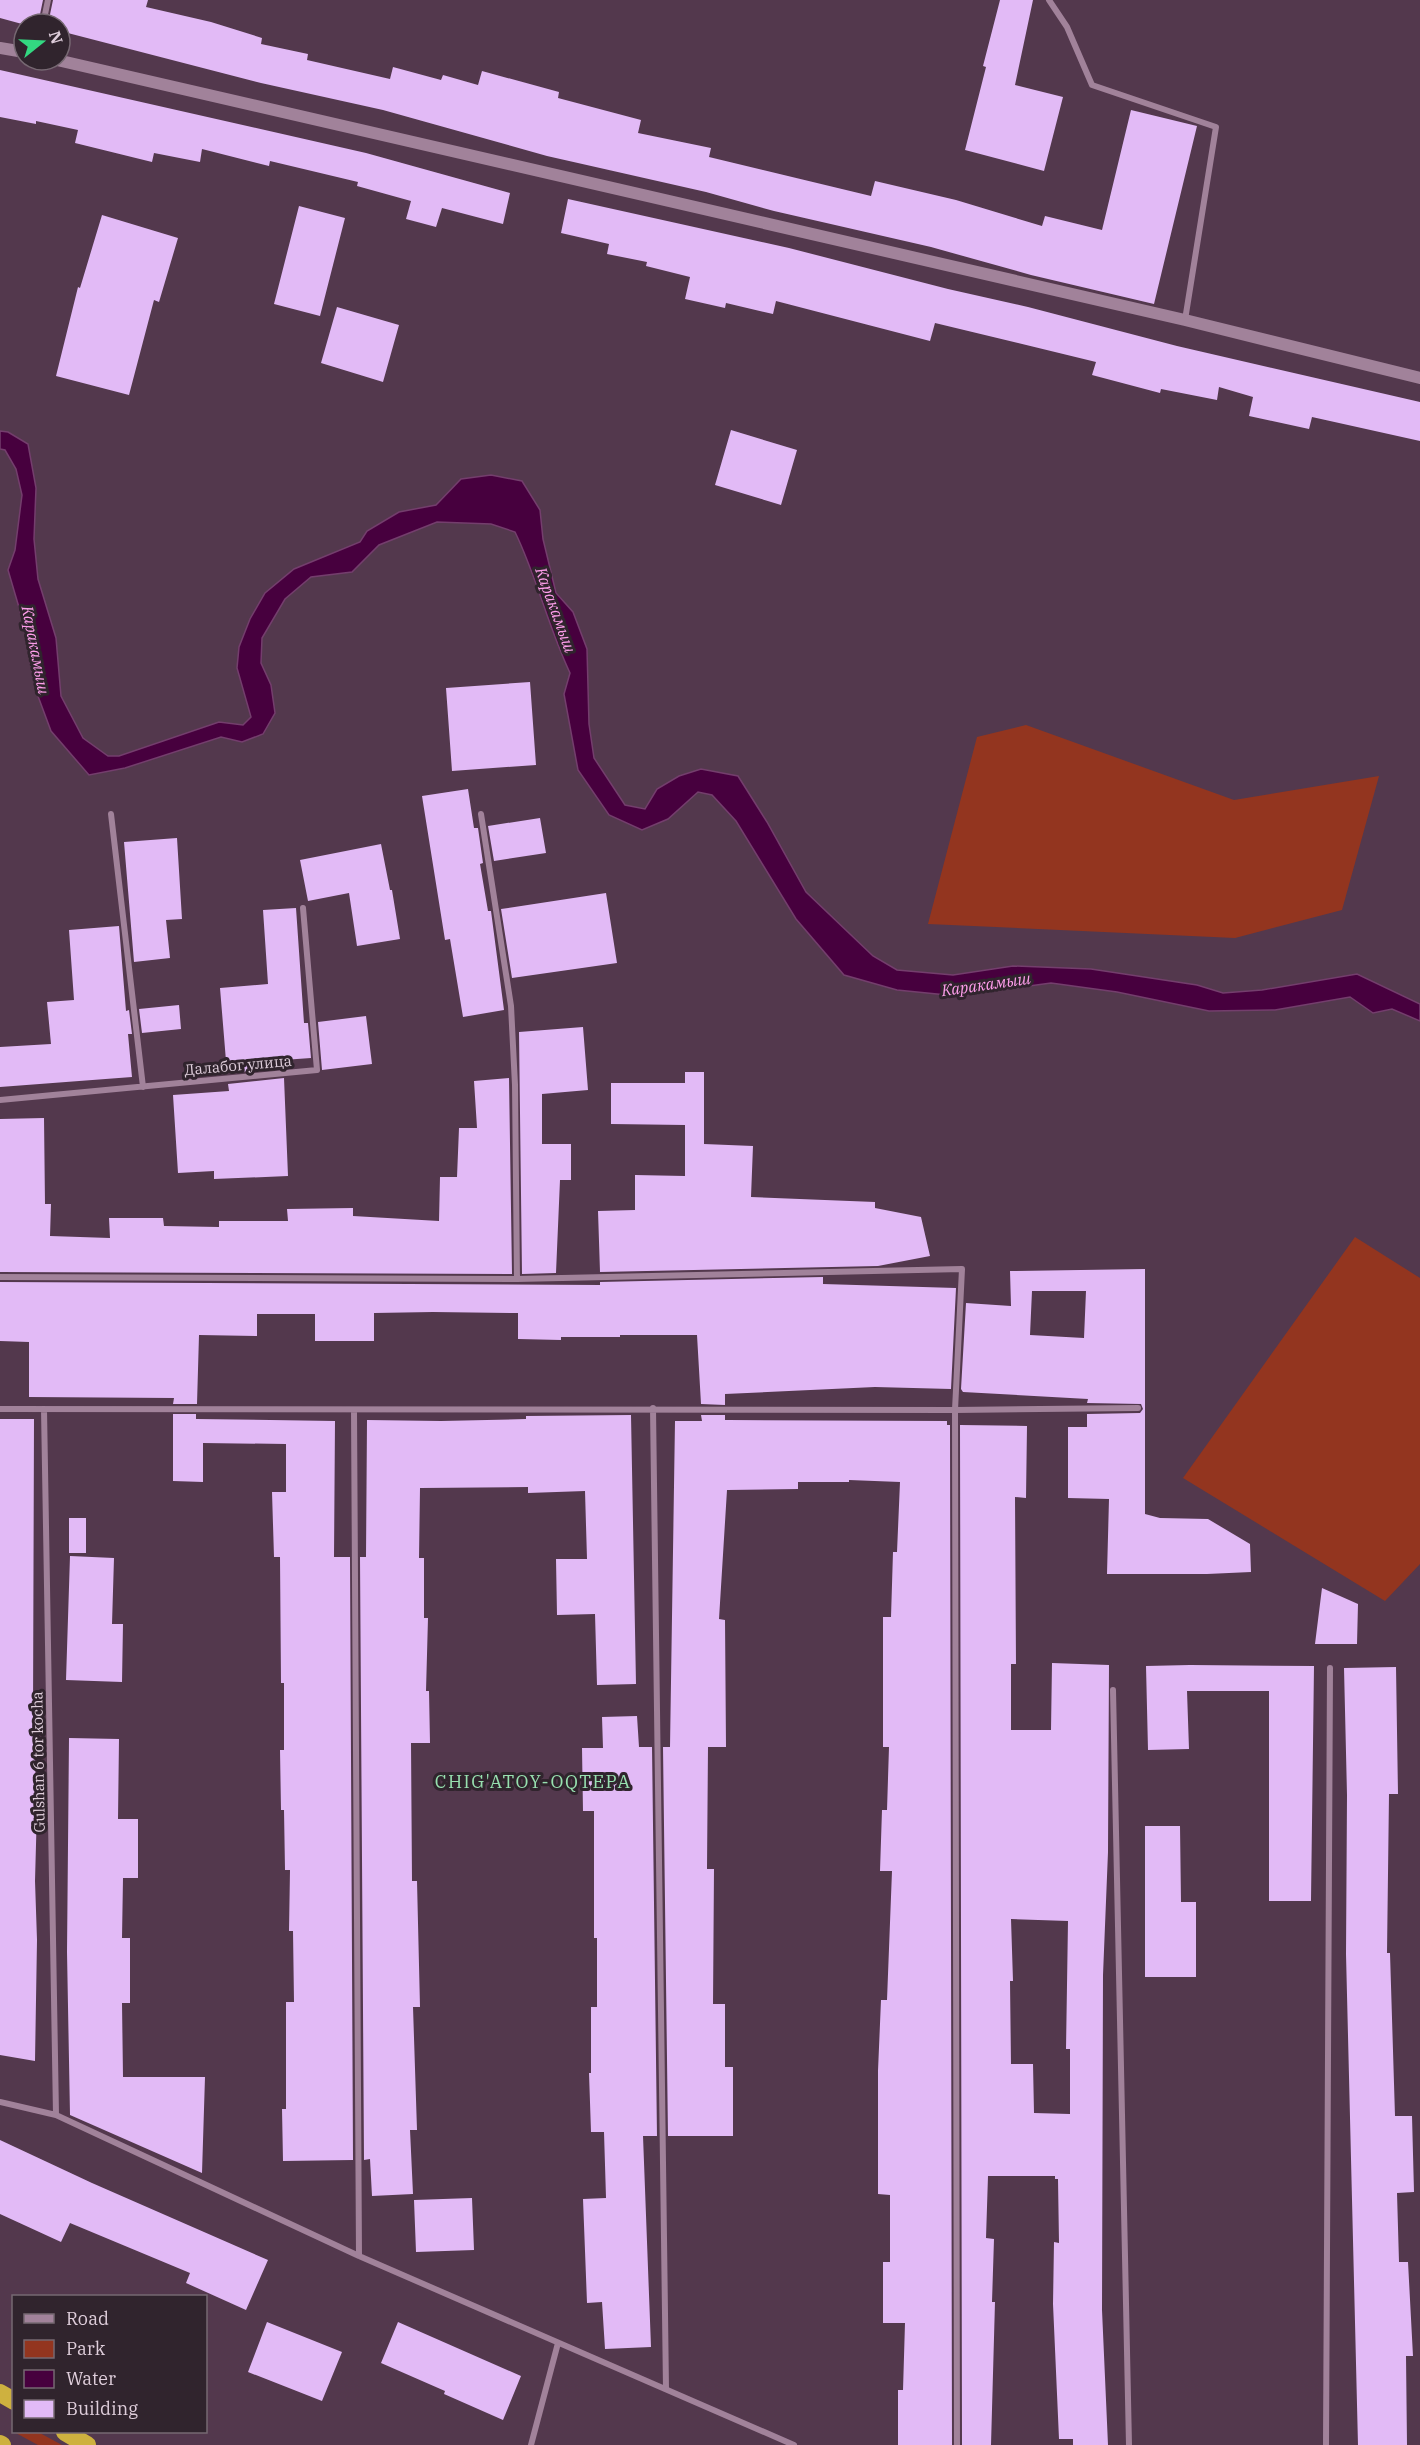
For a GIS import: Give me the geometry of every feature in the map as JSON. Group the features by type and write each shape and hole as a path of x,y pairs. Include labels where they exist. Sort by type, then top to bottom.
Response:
{"highway":[{"path":"66,2433 87,2445"}],"street":[{"path":"1049,0 1067,27 1092,84 1216,127 1185,320"},
{"path":"72,63 1185,320 1420,378"},
{"path":"111,814 142,1087"},
{"path":"481,814 511,1006 516,1085 517,1279"},
{"name":"Далабог улица","path":"0,1100 317,1070 303,908"},
{"path":"0,1277 517,1279 962,1269 955,1410 957,2445"},
{"path":"0,1409 955,1410 1137,1407"},
{"name":"Gulshan 6 tor kocha","path":"44,1408 56,2115"},
{"path":"652,1408 666,2389"},
{"path":"354,1410 359,2256"},
{"path":"1326,2445 1330,1668"},
{"path":"1113,1690 1129,2445"},
{"path":"0,2102 56,2115 359,2256 794,2445"},
{"path":"531,2445 558,2343"}],"green space":[{"path":"1026,725 1234,800 1379,776 1342,910 1235,938 928,924 977,737"},
{"path":"1355,1237 1420,1278 1420,1564 1385,1601 1183,1478"},
{"path":"16,2433 40,2433 62,2445 38,2445"}],"water":[{"name":"Каракамыш","path":"0,431 8,432 28,444 36,488 34,539 38,579 56,638 61,696 83,738 108,756 119,756 219,722 243,725 251,717 237,668 239,647 250,619 265,593 294,569 360,542 367,531 399,512 436,505 461,479 491,475 522,481 540,510 543,539 556,593 573,612 587,649 589,724 594,758 625,805 645,809 657,789 679,776 701,769 738,776 806,892 873,956 897,970 953,975 1013,966 1091,969 1197,985 1223,993 1262,990 1357,974 1420,1004 1420,1021 1392,1009 1373,1013 1350,997 1275,1010 1209,1011 1117,992 1051,983 957,996 897,990 844,975 796,919 736,821 712,795 698,792 668,819 642,830 609,815 578,770 564,694 570,673 523,549 515,532 491,524 437,522 379,545 352,572 311,577 285,599 262,638 261,663 271,685 275,713 263,734 242,742 221,737 125,768 89,775 51,731 35,688 23,621 8,570 15,550 22,495 16,469 5,450 0,449"}],"building":[{"path":"0,0 43,0 40,12 12,12 12,21 0,18"},
{"path":"53,0 148,0 146,7 211,22 262,38 261,44 308,54 307,60 390,79 393,67 441,80 443,75 478,85 482,71 559,92 558,98 641,120 638,133 711,148 709,157 871,196 875,181 956,200 1042,226 1045,216 1102,230 1131,110 1197,126 1154,304 1031,275 931,247 774,211 706,192 547,156 383,110 261,83 72,34 72,12 50,12"},
{"path":"1000,0 1033,0 1015,85 1063,97 1044,171 965,150"},
{"path":"0,70 366,153 510,193 503,224 442,208 436,227 406,219 411,201 357,186 358,182 270,161 269,166 202,149 200,162 154,153 152,162 75,143 78,130 36,121 36,124 0,117"},
{"path":"568,199 789,248 1177,346 1420,402 1420,441 1312,417 1309,429 1249,416 1253,397 1219,387 1217,400 1161,389 1160,393 1092,375 1096,362 935,323 930,341 776,301 773,314 726,303 725,308 685,299 690,277 646,266 647,262 607,254 609,244 561,233"},
{"path":"299,206 345,218 320,316 274,304"},
{"path":"102,215 178,238 159,302 154,300 129,395 56,376 78,287 80,288"},
{"path":"337,307 399,325 383,382 321,363"},
{"path":"731,430 797,450 781,505 715,485"},
{"path":"530,682 536,765 452,771 446,688"},
{"path":"468,789 474,828 478,828 483,863 480,864 488,911 491,911 504,1010 463,1017 450,939 445,940 422,796"},
{"path":"540,818 546,853 494,861 488,826"},
{"path":"177,838 182,919 166,920 170,958 134,962 124,842"},
{"path":"381,844 400,939 357,946 349,893 308,901 300,860"},
{"path":"606,893 617,963 512,978 501,909"},
{"path":"296,908 304,1023 308,1023 311,1058 283,1060 283,1068 227,1073 220,988 268,984 263,910"},
{"path":"119,926 126,1011 129,1010 132,1034 128,1034 132,1077 0,1087 0,1047 51,1044 47,1002 74,1000 69,930"},
{"path":"179,1005 181,1029 142,1033 139,1009"},
{"path":"366,1016 372,1064 322,1070 318,1022"},
{"path":"583,1027 588,1090 542,1094 542,1144 571,1144 571,1180 560,1180 556,1273 522,1274 519,1032"},
{"path":"685,1072 704,1072 704,1144 753,1146 751,1197 875,1202 875,1208 921,1217 930,1256 878,1266 600,1272 598,1211 635,1210 635,1175 685,1176 685,1125 611,1124 611,1083 685,1083"},
{"path":"284,1078 288,1176 214,1179 214,1171 178,1173 173,1095 229,1091 228,1084"},
{"path":"509,1078 512,1274 0,1272 0,1119 44,1118 45,1204 51,1204 50,1236 110,1238 109,1218 163,1218 164,1226 219,1227 219,1221 288,1221 287,1209 353,1208 353,1216 439,1221 440,1177 457,1177 459,1128 477,1128 474,1081"},
{"path":"1145,1269 1145,1514 1160,1518 1208,1519 1250,1544 1251,1572 1107,1574 1109,1499 1068,1498 1068,1427 1087,1427 1087,1414 1140,1413 1143,1409 1141,1404 1087,1403 1088,1399 963,1392 961,1389 966,1303 1011,1306 1010,1271","holes":["1032,1291 1086,1291 1084,1338 1030,1335"]},
{"path":"823,1277 823,1284 956,1288 951,1389 875,1387 725,1394 725,1405 701,1404 697,1335 561,1337 561,1340 518,1339 518,1313 433,1312 374,1313 374,1341 315,1341 315,1314 257,1314 257,1336 199,1335 197,1404 173,1404 174,1398 29,1397 29,1342 0,1341 0,1282 600,1285 600,1282"},
{"path":"173,1414 196,1414 196,1419 335,1421 334,1557 350,1557 353,2160 283,2161 282,2109 286,2109 286,2002 294,2002 293,1931 289,1931 290,1870 285,1870 284,1810 281,1810 280,1750 284,1750 284,1683 281,1683 280,1557 274,1557 272,1492 286,1492 286,1444 203,1443 203,1482 173,1481"},
{"path":"631,1415 636,1684 597,1685 595,1614 557,1615 556,1559 587,1559 585,1491 528,1493 528,1487 420,1488 419,1558 424,1558 424,1618 428,1618 426,1691 429,1691 430,1743 411,1743 412,1881 417,1881 420,2007 413,2007 417,2130 410,2130 413,2194 372,2196 370,2159 364,2160 360,1557 366,1557 367,1420 441,1421 526,1419 526,1416"},
{"path":"701,1415 725,1415 725,1420 947,1421 947,1425 950,1425 952,2445 898,2445 898,2390 903,2390 905,2323 883,2323 883,2262 890,2262 890,2195 878,2194 878,2071 881,2000 887,2000 892,1871 880,1871 882,1810 887,1810 889,1747 883,1747 883,1617 891,1617 893,1552 897,1552 900,1482 849,1480 849,1482 798,1482 798,1489 727,1490 719,1619 725,1620 726,1747 708,1747 707,1869 714,1869 713,2004 725,2004 725,2067 733,2067 733,2136 668,2136 663,1747 670,1747 675,1421 702,1421"},
{"path":"0,1419 34,1419 33,1717 37,1808 35,2061 0,2055"},
{"path":"960,1425 1027,1426 1026,1498 1015,1497 1016,1664 1011,1664 1011,1730 1051,1730 1052,1663 1109,1665 1108,1852 1103,1975 1102,2310 1108,2445 1073,2445 1073,2439 1059,2439 1053,2304 1054,2242 1059,2243 1058,2179 1055,2179 1055,2176 988,2176 986,2238 994,2239 992,2302 995,2302 991,2445 962,2445","holes":["1011,1919 1068,1921 1066,2049 1070,2049 1070,2114 1034,2113 1033,2064 1011,2064 1010,1981 1013,1981"]},
{"path":"69,1518 86,1518 86,1553 69,1553"},
{"path":"70,1556 114,1558 112,1624 123,1624 122,1682 66,1680"},
{"path":"1322,1588 1358,1604 1357,1644 1315,1644"},
{"path":"1146,1666 1314,1666 1311,1901 1269,1901 1269,1691 1187,1691 1189,1749 1148,1750"},
{"path":"1396,1667 1398,1794 1389,1794 1387,1953 1390,1953 1395,2116 1412,2116 1414,2192 1397,2193 1399,2262 1408,2262 1413,2356 1406,2356 1407,2445 1358,2445 1346,1954 1347,1795 1344,1668"},
{"path":"637,1716 639,1747 652,1747 657,2136 643,2136 651,2347 605,2349 602,2302 587,2303 583,2199 606,2198 604,2132 591,2132 589,2073 591,2073 591,2007 597,2007 597,1938 594,1938 594,1811 583,1811 582,1748 603,1748 602,1717"},
{"path":"69,1738 119,1739 118,1819 138,1819 138,1878 123,1878 122,1938 130,1938 130,2003 122,2003 123,2077 205,2077 202,2173 70,2115 67,1952"},
{"path":"1145,1826 1180,1826 1181,1902 1196,1902 1196,1977 1145,1977"},
{"path":"0,2140 268,2260 246,2310 186,2283 190,2273 70,2223 61,2242 0,2214"},
{"path":"472,2198 474,2250 416,2252 414,2200"},
{"path":"267,2322 342,2352 322,2401 248,2372"},
{"path":"398,2322 521,2376 503,2420 381,2363"}],"district":[{"name":"CHIG'ATOY-OQTEPA","path":"533,1781"}]}
